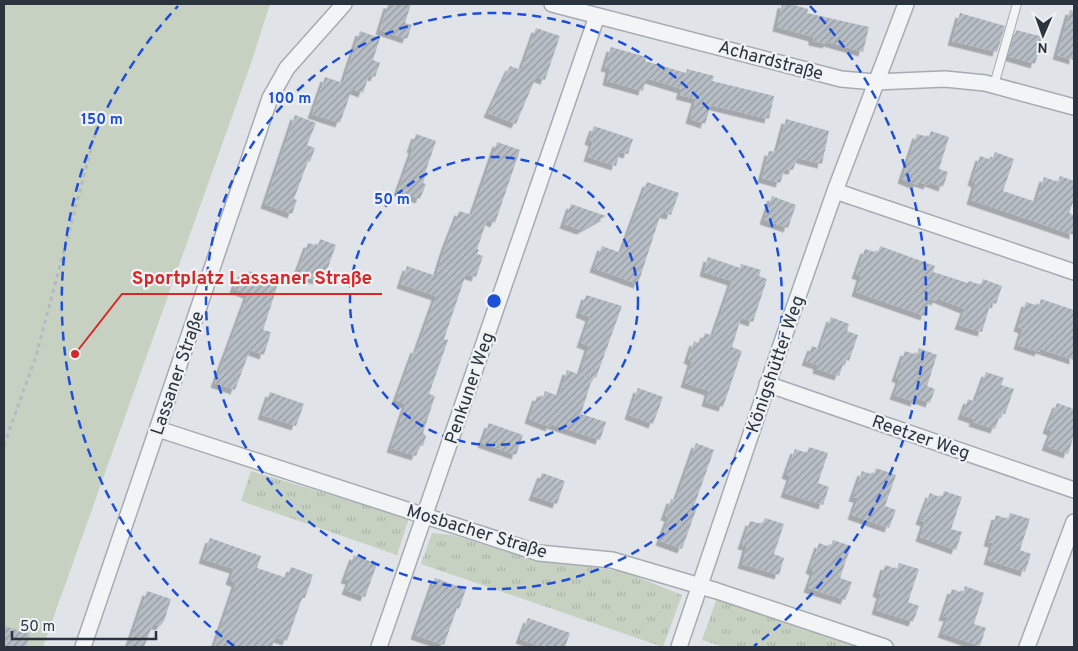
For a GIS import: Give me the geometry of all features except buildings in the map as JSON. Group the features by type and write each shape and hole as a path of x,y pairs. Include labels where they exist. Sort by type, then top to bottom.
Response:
{"street":[{"name":"Lassaner Straße","path":"83,647 270,98 287,68 344,4"},
{"name":"Achardstraße","path":"552,4 841,79 875,82 945,79 985,83 1074,107"},
{"name":"Königshütter Weg","path":"679,647 767,384 835,191 906,4"},
{"name":"Penkuner Weg","path":"379,647 597,16"},
{"path":"835,191 1074,272"},
{"name":"Reetzer Weg","path":"767,384 1074,490"},
{"name":"Mosbacher Straße","path":"158,429 539,553 612,560 885,647"},
{"path":"1027,647 1074,522"}],"lane":[{"path":"994,85 1017,4"}],"path":[{"path":"4,445 36,356 102,108"}],"green space":[{"path":"4,4 270,4 250,66 43,647 4,647"},
{"path":"251,471 409,518 397,555 241,501"},
{"path":"432,533 452,535 527,557 625,572 682,595 663,647 421,564"},
{"path":"717,598 867,647 724,647 702,640"}],"place":[{"name":"Sportplatz Lassaner Straße","path":"75,354"}]}
